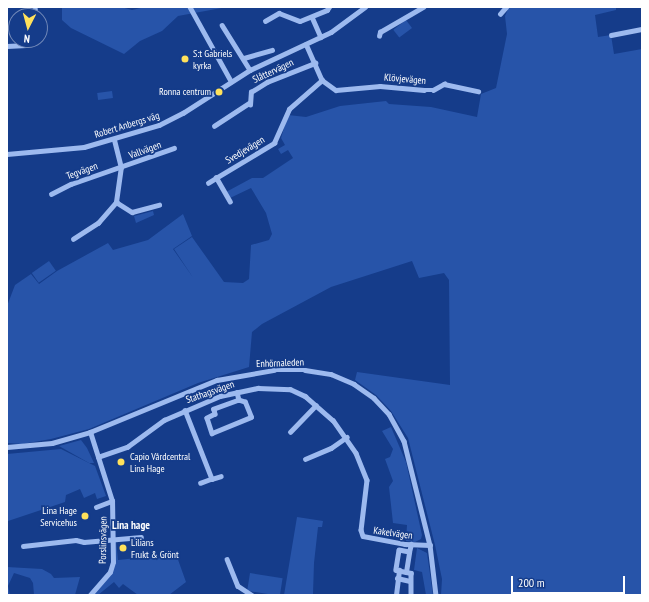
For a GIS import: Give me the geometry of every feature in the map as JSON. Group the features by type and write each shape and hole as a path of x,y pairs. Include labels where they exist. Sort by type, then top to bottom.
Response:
{"street":[{"path":"190,7 231,81"},
{"path":"265,21 279,13 300,21 312,17 329,7"},
{"name":"Robert Anbergs väg","path":"7,154 67,150 114,140 173,119 250,70 321,37 365,7"},
{"path":"379,36 380,32 423,7"},
{"path":"500,14 506,7"},
{"path":"312,17 321,37"},
{"path":"222,25 233,46 244,58 250,70"},
{"path":"611,35 642,29"},
{"path":"306,44 322,80"},
{"path":"244,58 272,50"},
{"name":"Slåttervägen","path":"214,126 249,104 251,92 267,82 314,63"},
{"name":"Klövjevägen","path":"322,80 332,89 341,90 380,86 424,90 444,84 478,91"},
{"name":"Svedjevägen","path":"208,183 274,143 289,109 322,80"},
{"path":"73,239 98,223 116,202 121,168 114,140"},
{"name":"Vallvägen","path":"121,168 174,148"},
{"name":"Tegvägen","path":"52,194 71,184 121,168"},
{"path":"216,178 230,202"},
{"path":"116,202 132,212 159,205"},
{"name":"Enhörnaleden","path":"7,448 52,443 90,432 217,380 274,370 305,370 331,374 359,388 374,398 389,414 404,441 430,545 436,595"},
{"name":"Stathagsvägen","path":"98,457 127,447 158,424 185,410 237,392 284,388 300,394 316,405 333,420 347,437 367,480 362,527"},
{"path":"237,392 239,400"},
{"path":"239,400 245,402 251,417 212,433 206,418 215,414 214,409 239,400"},
{"path":"290,432 316,405"},
{"path":"185,410 212,479"},
{"name":"Porslinsvägen","path":"90,432 112,501 111,570 90,595"},
{"path":"305,459 331,448 347,437"},
{"path":"201,484 221,476"},
{"name":"Porslinsvägen","path":"96,507 112,501"},
{"name":"Kakelvägen","path":"362,527 364,538 430,545"},
{"path":"23,546 76,540 112,540 141,537"},
{"path":"406,572 410,544"},
{"path":"409,552 399,550 396,570 411,573 411,595"},
{"path":"227,559 238,586 252,595"},
{"path":"396,595 399,570"},
{"path":"397,578 410,581"}],"shaded area":[{"path":"62,7 121,7 132,10 145,7 227,7 178,16 162,31 140,41 124,54 71,28 62,20"},
{"path":"509,7 616,7 616,10 595,15 598,37 611,35 614,54 642,49 642,595 441,595 442,579 435,545 408,438 391,411 376,395 355,380 357,372 450,385 449,280 444,273 419,278 412,261 331,287 262,324 252,332 249,367 198,383 89,429 51,439 22,444 7,443 7,306 15,285 31,274 39,284 57,271 108,243 113,250 148,240 183,214 192,236 173,249 194,279 174,249 192,237 224,282 243,283 249,279 251,245 269,240 272,234 266,213 251,188 230,198 226,192 252,178 263,178 293,158 288,150 281,154 278,149 285,145 281,138 288,115 306,117 340,106 386,101 389,104 431,107 477,117 481,94 496,88 507,34 505,16"},
{"path":"406,20 412,28 399,38 393,30"},
{"path":"112,91 113,98 98,100 97,93"},
{"path":"153,211 154,215 136,223 134,216"},
{"path":"49,261 56,271 39,283 32,273"},
{"path":"391,427 406,462 422,535 421,539 415,542 406,541 407,525 393,523 389,487 393,481 385,459 390,457 393,449 382,431"},
{"path":"81,440 87,448 94,463 89,463 59,446"},
{"path":"61,449 95,466 106,496 97,499 95,493 84,498 80,489 66,495 65,502 8,521 7,454"},
{"path":"297,517 323,521 322,527 318,527 314,563 313,594 316,595 284,595"},
{"path":"116,540 118,560 176,554 186,582 169,595 138,595 123,584 119,588 114,582 98,595 90,595 111,570 112,541"},
{"path":"417,548 427,553 433,595 426,595 422,572 414,570"},
{"path":"7,567 42,569 51,574 54,578 80,577 75,595 34,595 33,583 30,578 14,573 8,586 10,595 7,595"},
{"path":"250,573 283,578 280,595 247,591"}],"place":[{"name":"S:t Gabriels kyrka","path":"185,59"},
{"name":"Ronna centrum","path":"219,92"},
{"name":"Capio Vårdcentral Lina Hage","path":"121,462"},
{"name":"Lina Hage Servicehus","path":"85,516"},
{"name":"Lilians Frukt & Grönt","path":"123,548"}],"district":[{"name":"Lina hage","path":"131,525"}]}
